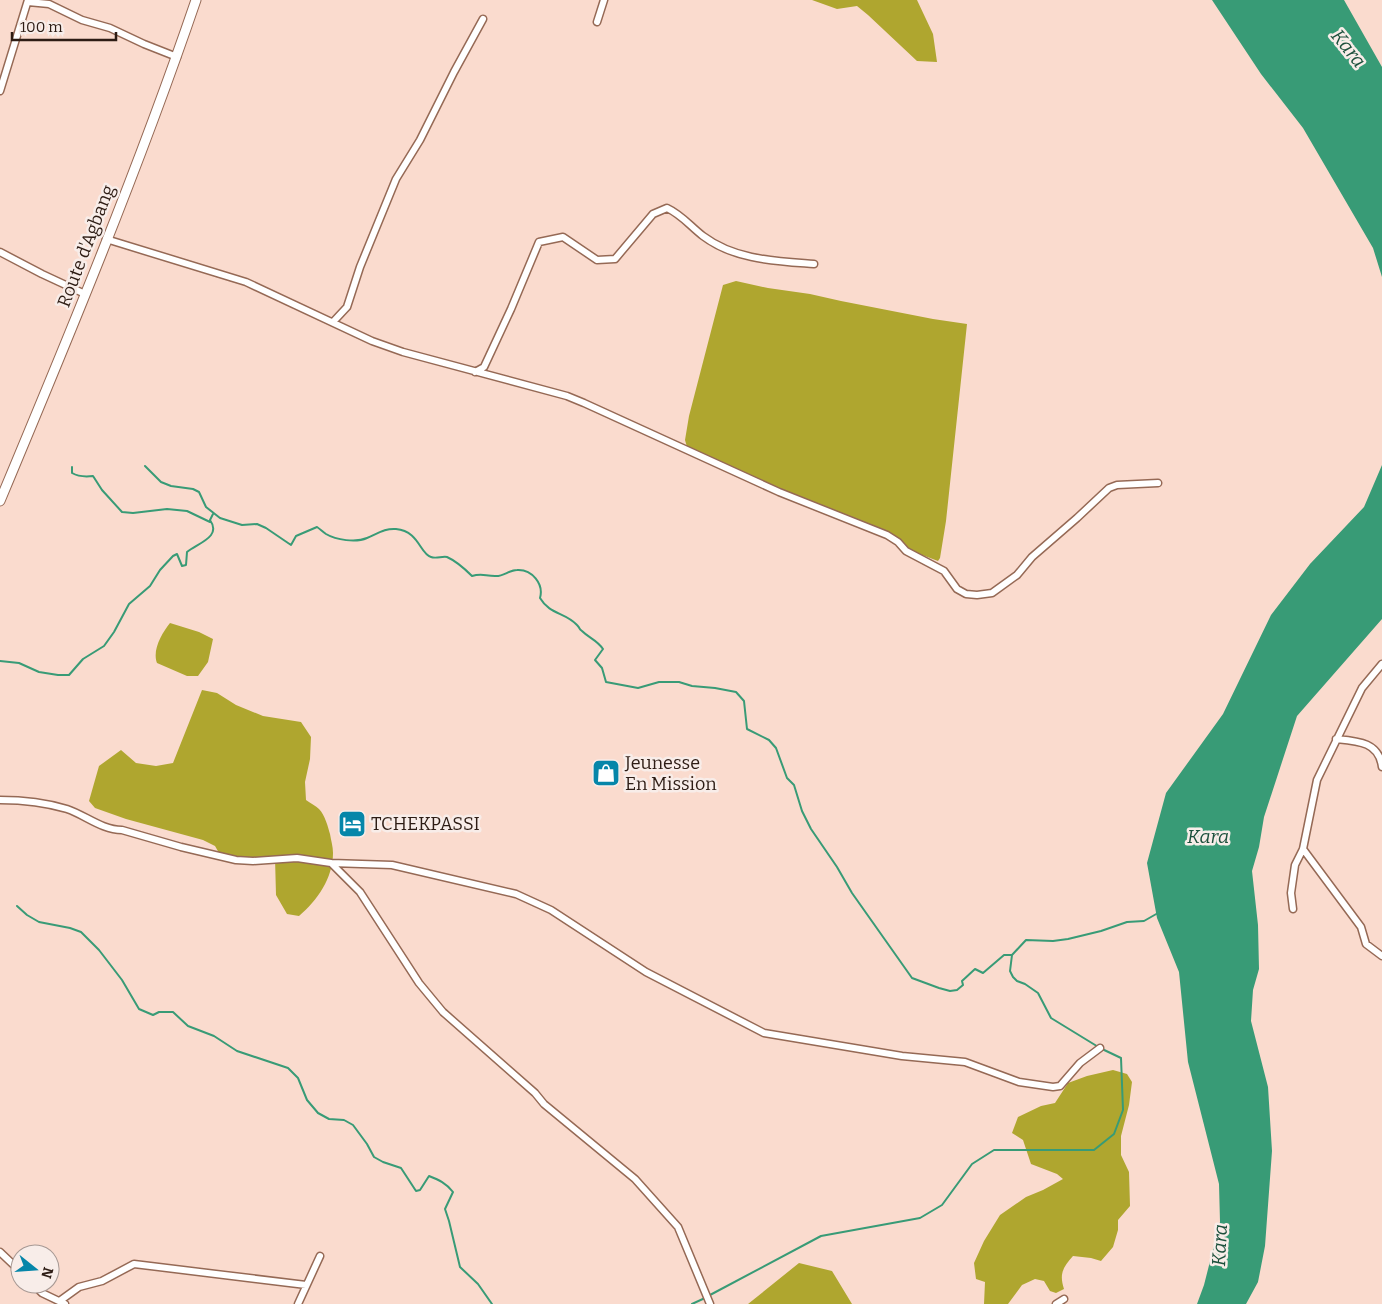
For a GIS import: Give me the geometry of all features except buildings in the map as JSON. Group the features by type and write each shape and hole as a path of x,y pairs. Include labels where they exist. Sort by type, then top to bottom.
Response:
{"main road":[{"name":"Route d'Agbang","path":"0,501 85,294 196,0"}],"street":[{"path":"597,22 604,0"},
{"path":"0,91 28,1 49,4 82,20 110,28 176,57"},
{"path":"333,322 348,307 360,267 396,178 420,140 483,19"},
{"path":"475,372 484,367 539,242 563,237 597,260 615,259 652,214 667,208 678,213 703,236 726,250 753,258 814,264"},
{"path":"106,239 246,282 372,341 403,352 567,396 584,403 779,492 888,535 906,551 944,571 957,589 966,594 992,593 1016,575 1032,556 1109,488 1117,485 1158,483"},
{"path":"0,252 85,294"},
{"path":"1292,909 1291,893 1295,865 1303,849 1317,780 1362,688 1382,664"},
{"path":"1336,739 1362,742 1373,748 1381,758 1382,767"},
{"path":"0,800 17,800 66,809 116,830 236,860 253,861 297,858 331,863 392,865 516,894 551,910 646,972 764,1033 902,1056 965,1062 1009,1079 1053,1087 1060,1086 1080,1063 1100,1048"},
{"path":"1303,849 1361,927 1366,944 1382,956"},
{"path":"331,863 360,892 419,982 443,1012 535,1093 544,1104 635,1180 678,1227 709,1303"},
{"path":"0,1252 10,1262"},
{"path":"298,1304 320,1256"},
{"path":"44,1294 63,1302 79,1287 102,1281 134,1264 306,1285"},
{"path":"1056,1304 1064,1299"}],"shaded area":[{"path":"812,0 917,0 933,34 937,62 917,61 857,6 837,9"},
{"path":"736,281 967,324 946,521 938,561 909,550 899,540 757,480 687,447 685,440 689,416 723,285"},
{"path":"170,623 199,632 213,639 208,662 198,676 187,676 157,663 157,647"},
{"path":"202,690 217,693 236,705 263,716 301,722 311,737 310,759 305,782 306,800 323,814 330,834 333,853 330,871 323,888 299,916 287,914 276,895 275,858 238,860 219,853 215,846 203,840 126,819 95,808 89,801 99,766 121,750 136,763 156,766 173,763"},
{"path":"1113,1070 1127,1074 1132,1082 1129,1105 1121,1136 1121,1155 1129,1172 1130,1206 1118,1220 1118,1230 1113,1247 1101,1261 1073,1256 1063,1271 1064,1289 1056,1293 1050,1291 1044,1281 1035,1279 1022,1285 1008,1304 984,1304 985,1282 976,1279 974,1263 984,1241 1000,1215 1026,1197 1063,1179 1057,1174 1031,1164 1023,1140 1012,1133 1018,1117 1041,1106 1055,1103 1068,1083"},
{"path":"799,1263 832,1271 852,1304 748,1304"}],"water":[{"name":"Kara","path":"1212,0 1344,0 1382,67 1382,277 1373,248 1303,128 1261,74"},
{"name":"Kara","path":"1382,465 1382,619 1297,716 1264,817 1259,847 1252,871 1258,925 1259,969 1253,990 1251,1021 1268,1087 1272,1151 1265,1246 1258,1282 1246,1304 1197,1304 1204,1285 1220,1222 1219,1184 1188,1062 1179,972 1157,918 1147,863 1166,793 1223,714 1271,615 1310,564 1364,507"}],"waterway":[{"path":"145,466 161,482 199,492 206,507 220,518 242,525 257,524 291,545 296,536 317,527 330,536 352,541 362,540 385,530 396,529 410,534 427,555 433,558 447,557 472,576 498,576 517,570 527,572 536,578 540,588 540,598 544,604 572,621 603,649 595,660 602,668 606,682 638,688 659,682 679,682 692,686 736,692 744,701 747,729 769,740 776,748 787,778 794,785 802,811 811,829 852,893 912,978 950,991 957,990 963,985 962,981 975,969 983,973 1004,955 1012,955"},
{"path":"72,467 72,473 82,476 93,476 102,490 122,512 133,513 167,509 187,511 210,522"},
{"path":"0,661 19,663 39,672 69,675 83,659 104,646 129,604 150,586 160,570 173,556 177,554 182,566 186,565 187,552 211,535 213,526 210,520 213,514"},
{"path":"17,906 39,922 81,932 99,950 122,980 139,1009 153,1015 159,1012 173,1012 188,1026 214,1036 237,1051 288,1068 298,1078 307,1100 318,1113 329,1119 344,1120 353,1125 374,1157 401,1168 416,1191 420,1190 429,1176 448,1186 453,1192 445,1209 460,1267 478,1284 492,1304"},
{"path":"710,1295 821,1236 920,1218 942,1205 972,1164 994,1150 1094,1150 1114,1134 1123,1110 1121,1058 1100,1048 1051,1018 1038,993 1013,977 1010,971 1012,955 1026,940 1053,941 1068,939 1127,922 1144,921 1158,913"},
{"path":"692,1304 705,1298"}],"place":[{"name":"Jeunesse En Mission","path":"606,773"},
{"name":"TCHEKPASSI","path":"352,824"}]}
